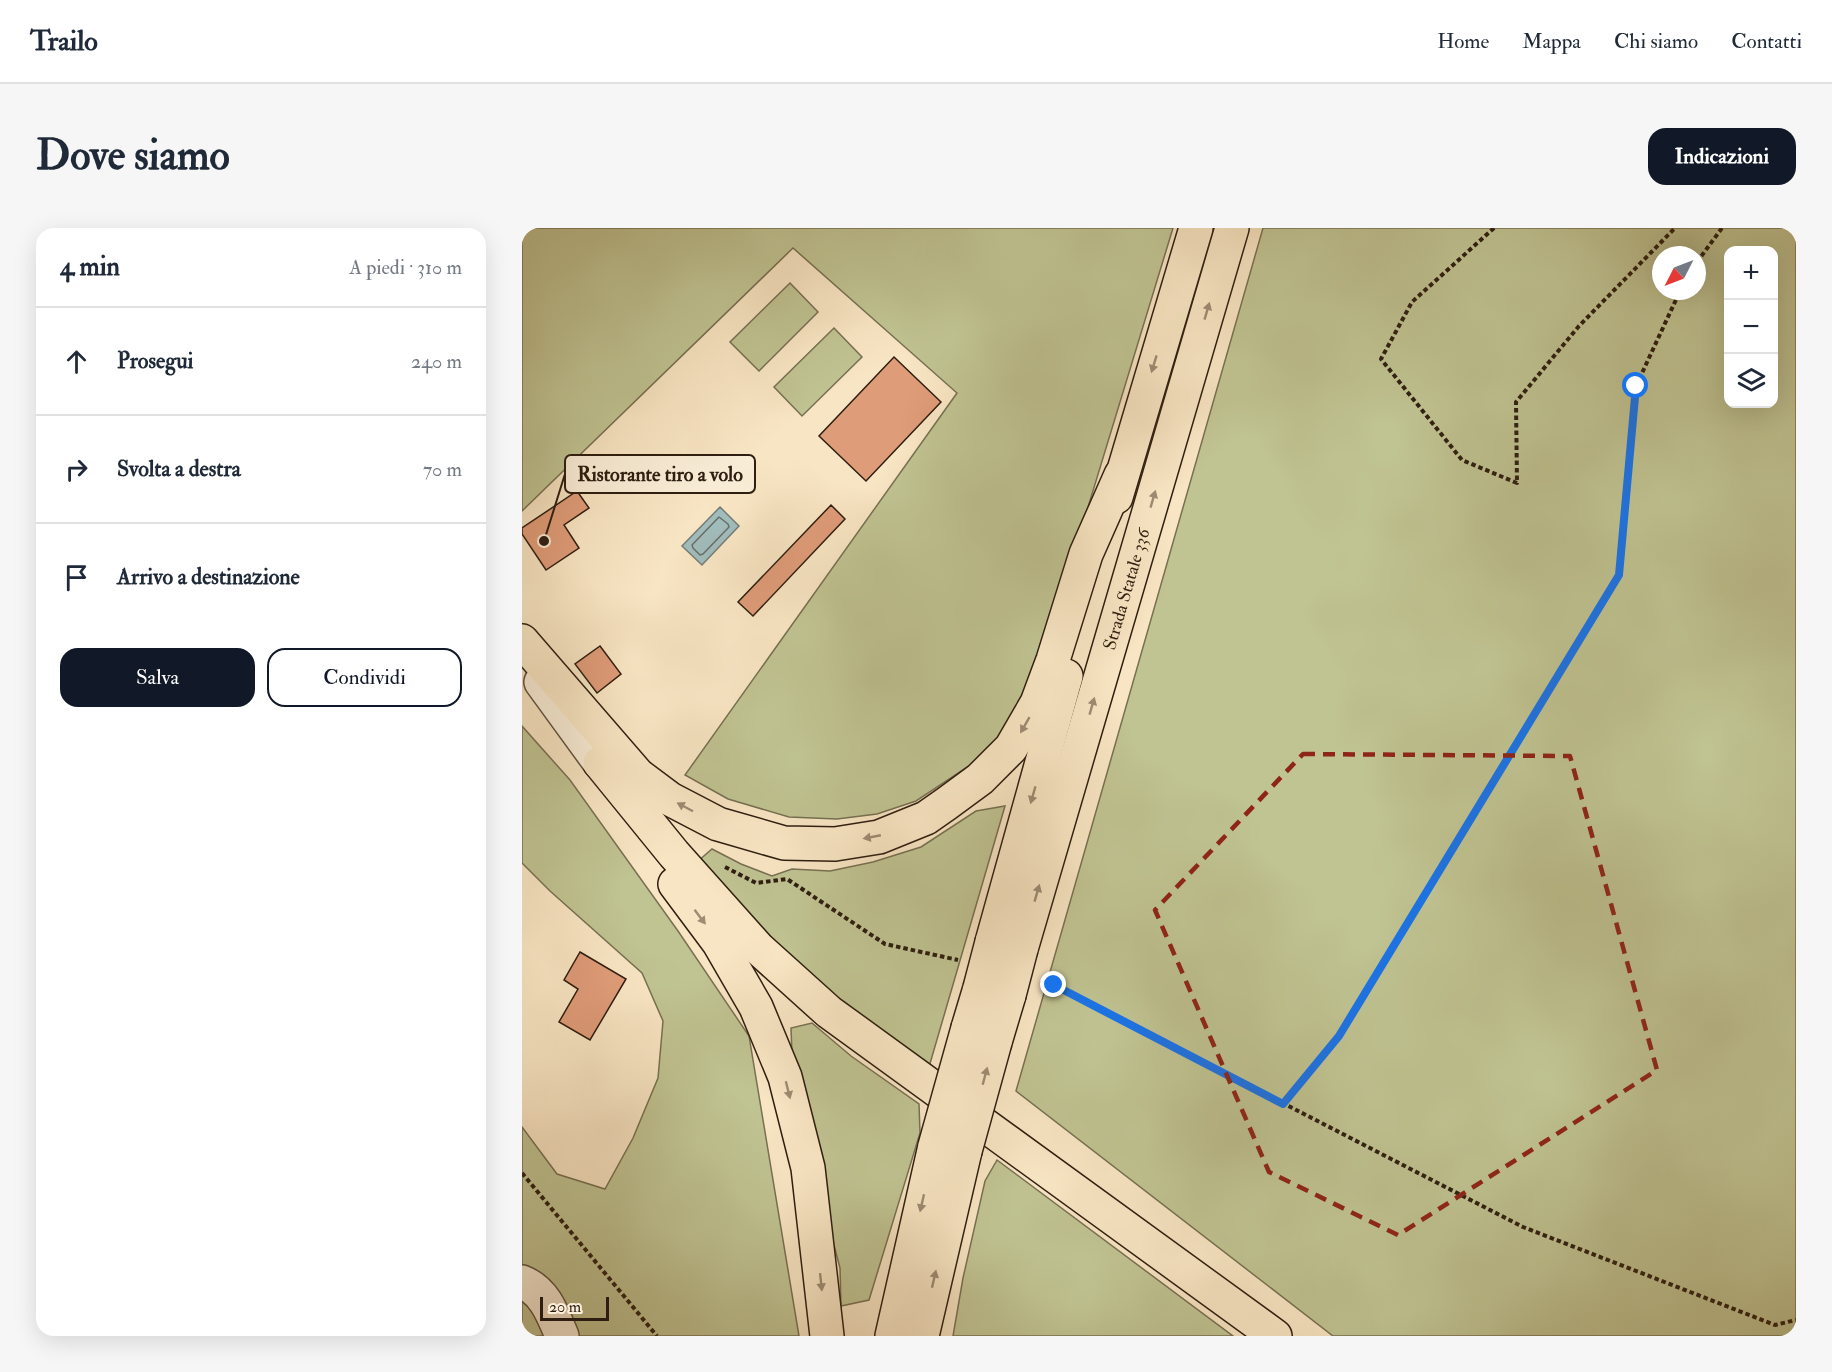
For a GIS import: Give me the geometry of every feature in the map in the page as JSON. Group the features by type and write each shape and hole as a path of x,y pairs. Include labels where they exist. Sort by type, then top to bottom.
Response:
{"highway":[{"name":"Strada Statale 336","path":"1007,971 1121,475 1196,228"},
{"name":"Strada Statale 336","path":"1007,971 1232,228"},
{"path":"522,641 638,775 670,799 718,824 783,843 835,844 879,837 933,814 980,779 1011,748 1037,703 1086,554 1121,475"},
{"path":"600,763 642,840 719,943 756,1007 785,1077 808,1168 827,1336"},
{"path":"600,763 674,854 758,948 830,1012 1275,1336"},
{"path":"892,1336 950,1149 981,1035 1007,971"},
{"path":"924,1328 950,1149"}],"street":[{"path":"522,657 600,763"},
{"path":"522,1282 540,1294 562,1336"}],"path":[{"path":"1494,228 1412,302 1381,359 1462,460 1517,483 1516,402 1578,326 1675,228"},
{"path":"1706,250 1722,228"},
{"path":"1283,1104 1339,1036 1619,575 1636,386 1676,300"},
{"path":"1007,971 1054,985 1523,1227 1775,1324 1796,1320"},
{"path":"522,1173 657,1336"}],"highlighted area":[{"path":"1303,754 1570,756 1657,1070 1398,1235 1269,1172 1155,910"}],"green space":[{"path":"522,228 1173,228 1043,655 1023,697 998,737 969,766 916,801 877,814 837,819 789,817 728,799 685,775 957,393 793,248 522,511"},
{"path":"1263,228 1796,228 1796,1336 1333,1336 1016,1091"},
{"path":"790,283 818,312 759,371 730,342"},
{"path":"834,328 862,357 802,416 774,387"},
{"path":"522,726 570,780 678,931 749,1036 799,1336 522,1336 522,1127 557,1174 605,1189 633,1138 658,1078 663,1021 642,973 522,863"},
{"path":"1005,806 929,1067 810,976 697,862 712,849 772,876 792,869 830,871 873,862 921,847 976,811"},
{"path":"812,1023 851,1056 919,1104 920,1133 869,1300 841,1306 840,1268 820,1192 792,1054 791,1028"},
{"path":"997,1160 1233,1336 953,1336 963,1278 985,1181"}],"water":[{"path":"720,507 739,526 702,565 682,546"}],"building":[{"path":"894,357 941,402 866,481 819,436"},
{"path":"577,491 589,508 564,525 579,548 546,570 522,534 522,528"},
{"path":"831,505 845,519 753,616 738,602"},
{"path":"600,646 621,674 597,693 575,664"},
{"path":"580,952 626,979 590,1040 559,1022 578,989 564,980"}],"place":[{"name":"Ristorante tiro a volo","path":"544,541"}],"route":[{"path":"1054,985 1283,1104 1339,1036 1619,575 1636,386"}]}
